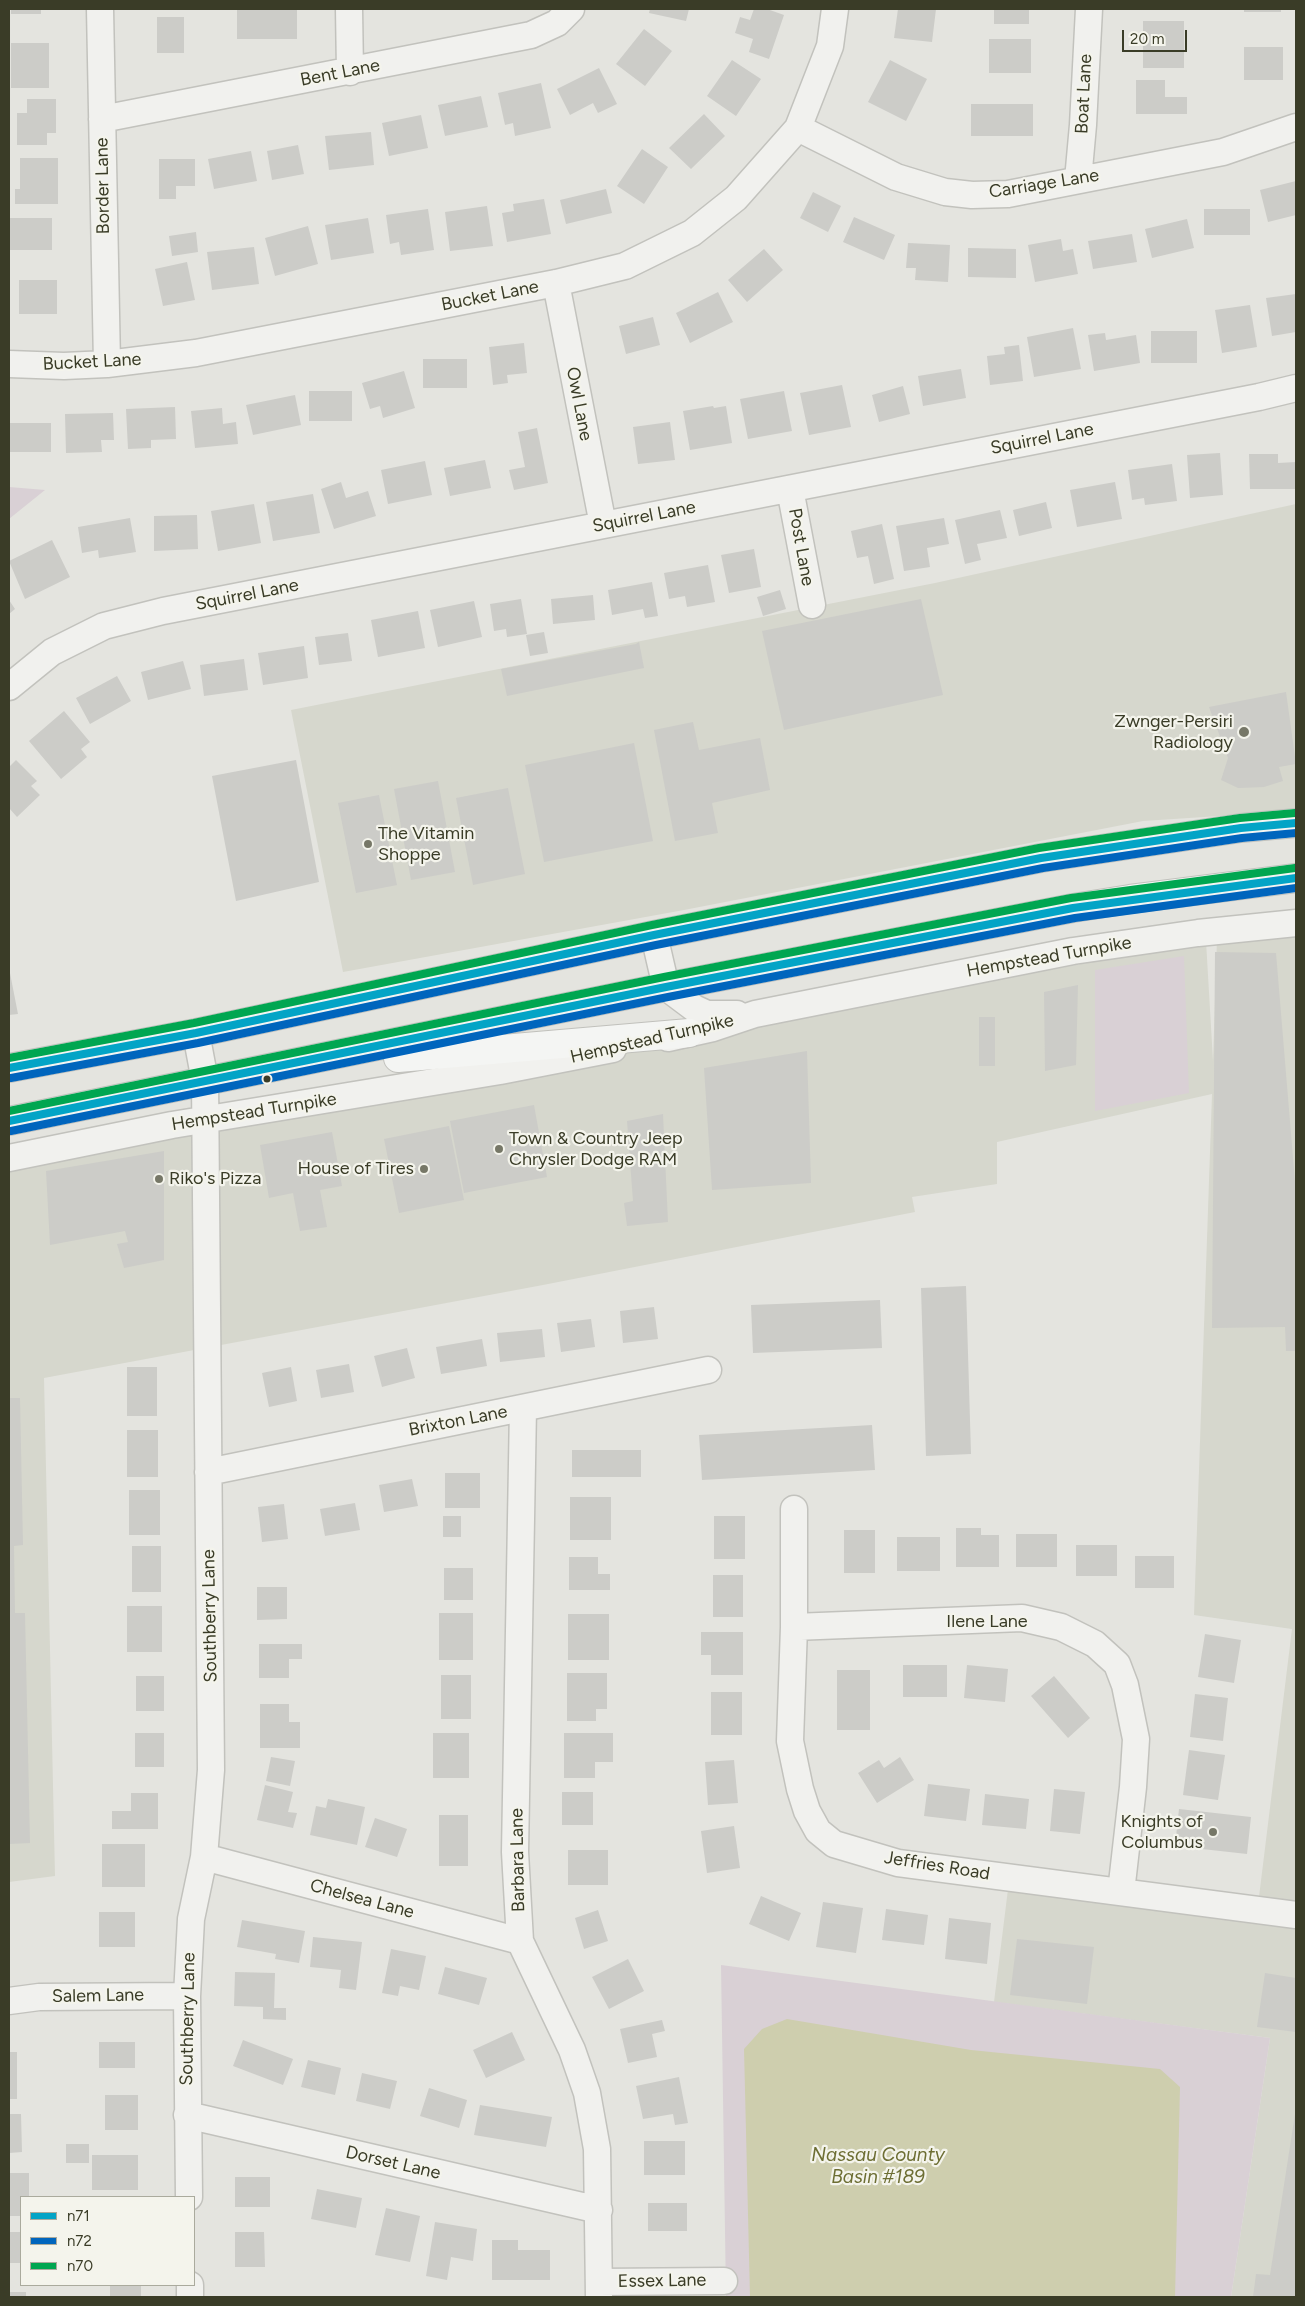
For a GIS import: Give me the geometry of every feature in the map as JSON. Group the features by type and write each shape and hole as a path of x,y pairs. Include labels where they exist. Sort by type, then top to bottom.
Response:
{"main road":[{"path":"9,1068 196,1033 654,935 1042,858 1241,828 1296,823"},
{"name":"Hempstead Turnpike","path":"9,1121 666,987 1083,907 1186,891 1296,878"},
{"path":"272,1068 689,1033"}],"street":[{"name":"Border Lane","path":"100,9 107,364"},
{"path":"349,9 350,72"},
{"name":"Bent Lane","path":"102,120 531,35 557,23 571,9"},
{"name":"Bucket Lane","path":"9,364 64,366 107,364 196,353 556,283 625,266 692,233 736,198 798,128 830,46 835,9"},
{"name":"Boat Lane","path":"1078,180 1089,9"},
{"name":"Carriage Lane","path":"798,128 896,177 945,192 972,195 1008,194 1223,152 1296,127"},
{"name":"Owl Lane","path":"556,283 603,525"},
{"name":"Squirrel Lane","path":"9,687 52,652 104,626 173,610 1296,388"},
{"name":"Post Lane","path":"790,489 812,605"},
{"name":"Hempstead Turnpike","path":"9,1158 206,1120 500,1071 643,1044 713,1028 755,1014 1074,951 1205,932 1296,923"},
{"path":"654,935 666,987 694,1008 707,1014 755,1014"},
{"name":"Southberry Lane","path":"188,2196 187,1996 191,1920 204,1857 211,1770 206,1081 196,1033"},
{"name":"Brixton Lane","path":"208,1472 708,1370"},
{"name":"Barbara Lane","path":"523,1408 516,1852 520,1941 572,2050 587,2093 597,2149 599,2290"},
{"name":"Jeffries Road","path":"794,1509 794,1627 790,1741 800,1789 807,1811 818,1831 829,1840 834,1844 898,1863 1296,1915"},
{"name":"Ilene Lane","path":"794,1627 1022,1618 1061,1627 1095,1644 1117,1664 1125,1685 1136,1739 1133,1786 1121,1892"},
{"name":"Chelsea Lane","path":"204,1857 520,1941"},
{"name":"Salem Lane","path":"9,2001 39,1998 187,1996"},
{"name":"Dorset Lane","path":"187,2115 599,2210"},
{"name":"Essex Lane","path":"599,2290 724,2281"}],"shaded area":[{"path":"9,487 45,490 9,519"},
{"path":"1296,504 1296,811 1143,821 684,910 343,972 291,710 935,583"},
{"path":"1296,930 1296,2297 1231,2297 1270,2038 994,2002 1010,1873 1258,1905 1292,1629 1194,1615 1212,1094 997,1142 997,1184 912,1197 915,1212 543,1285 44,1378 55,1876 9,1882 9,1162 1206,941 1213,1061 1217,939"},
{"path":"1184,956 1189,1093 1095,1111 1095,970"},
{"name":"Nassau County Basin #189","path":"721,1965 1270,2038 1231,2297 726,2297"}],"water":[{"name":"Nassau County Basin #189","path":"787,2019 971,2050 1160,2069 1180,2087 1175,2297 750,2297 744,2049 762,2029"}],"building":[{"path":"11,9 41,9 41,14 11,14"},
{"path":"237,9 297,9 297,39 237,39"},
{"path":"650,9 689,9 686,21 649,13"},
{"path":"754,9 767,9 784,15 769,59 749,52 753,39 735,33 740,17 750,20"},
{"path":"898,9 936,9 932,42 894,38"},
{"path":"994,9 1029,9 1029,24 994,24"},
{"path":"1244,9 1281,9 1281,12 1244,12"},
{"path":"157,17 184,17 184,53 157,53"},
{"path":"1143,21 1184,21 1184,68 1143,68"},
{"path":"644,29 672,51 645,86 616,64"},
{"path":"989,39 1031,39 1031,73 989,73"},
{"path":"11,43 49,43 49,88 11,88"},
{"path":"1244,47 1283,47 1283,80 1244,80"},
{"path":"732,60 761,79 736,116 707,96"},
{"path":"890,60 927,79 906,121 868,102"},
{"path":"599,68 617,104 598,113 593,103 570,115 557,89"},
{"path":"1136,80 1165,80 1165,97 1187,97 1187,114 1136,114"},
{"path":"541,83 551,128 515,136 513,123 505,125 498,93"},
{"path":"481,96 488,127 445,136 438,105"},
{"path":"27,99 56,99 56,133 47,133 47,145 17,145 17,113 27,113"},
{"path":"971,104 1033,104 1033,136 971,136"},
{"path":"704,114 725,136 691,169 669,148"},
{"path":"421,115 428,148 389,156 382,123"},
{"path":"371,132 374,165 329,170 325,136"},
{"path":"298,145 304,174 272,180 267,151"},
{"path":"642,149 668,167 644,204 617,186"},
{"path":"251,151 257,181 214,189 208,159"},
{"path":"20,158 58,158 58,204 15,204 15,189 20,189"},
{"path":"159,159 195,159 195,186 176,186 176,199 159,199"},
{"path":"1296,181 1296,215 1268,222 1260,190"},
{"path":"606,189 612,213 566,224 560,200"},
{"path":"813,192 841,206 828,232 800,218"},
{"path":"544,199 551,234 507,242 502,213 514,211 513,204"},
{"path":"487,206 493,246 450,251 445,212"},
{"path":"428,209 434,250 401,255 399,242 390,244 386,215"},
{"path":"1204,209 1250,209 1250,235 1204,235"},
{"path":"854,217 895,235 884,260 843,242"},
{"path":"10,218 52,218 52,250 10,250"},
{"path":"368,218 374,253 331,260 325,225"},
{"path":"1187,219 1194,248 1152,258 1145,229"},
{"path":"308,226 318,264 275,276 265,238"},
{"path":"196,232 198,252 172,256 169,236"},
{"path":"1132,234 1137,262 1093,269 1088,241"},
{"path":"1061,239 1063,251 1073,249 1078,274 1035,282 1028,245"},
{"path":"908,243 950,245 948,282 915,280 916,268 906,268"},
{"path":"254,247 259,284 212,290 207,252"},
{"path":"968,248 1016,249 1016,278 968,277"},
{"path":"764,249 783,270 747,302 728,280"},
{"path":"187,262 195,300 163,306 155,269"},
{"path":"19,280 57,280 57,314 19,314"},
{"path":"718,292 733,322 690,343 676,313"},
{"path":"1296,294 1296,332 1272,336 1266,298"},
{"path":"1250,305 1257,347 1222,353 1215,310"},
{"path":"653,317 660,345 626,354 619,326"},
{"path":"1073,328 1081,369 1034,377 1027,337"},
{"path":"1151,331 1197,331 1197,363 1151,363"},
{"path":"1105,333 1106,340 1136,335 1140,363 1094,371 1088,335"},
{"path":"524,343 527,373 507,375 508,383 493,385 489,347"},
{"path":"1019,345 1023,381 990,385 987,356 1005,354 1004,347"},
{"path":"423,359 467,359 467,388 423,388"},
{"path":"961,369 966,398 923,406 918,376"},
{"path":"404,371 415,408 383,418 380,406 370,409 362,383"},
{"path":"842,385 851,427 809,435 800,393"},
{"path":"903,386 910,414 879,422 872,395"},
{"path":"309,391 352,391 352,421 309,421"},
{"path":"784,391 792,431 748,439 740,399"},
{"path":"295,395 301,425 253,435 246,405"},
{"path":"713,406 714,408 726,406 732,443 690,450 683,411"},
{"path":"175,407 176,439 151,440 151,448 128,449 126,409"},
{"path":"222,408 223,424 236,422 238,444 195,448 191,411"},
{"path":"113,413 114,440 101,440 102,452 66,453 65,414"},
{"path":"670,422 675,460 638,464 633,427"},
{"path":"9,423 51,423 51,452 9,452"},
{"path":"537,428 548,483 514,490 509,470 525,467 518,432"},
{"path":"1220,453 1223,495 1190,498 1187,455"},
{"path":"1249,454 1278,454 1278,463 1296,462 1296,489 1250,489"},
{"path":"485,460 491,488 450,496 444,468"},
{"path":"425,461 432,495 388,504 381,470"},
{"path":"1172,464 1177,501 1145,505 1144,498 1132,500 1128,470"},
{"path":"341,482 346,498 368,491 376,516 334,529 321,489"},
{"path":"1115,482 1122,519 1077,527 1070,490"},
{"path":"313,494 320,533 273,541 266,502"},
{"path":"1046,502 1052,528 1019,536 1013,510"},
{"path":"254,504 261,543 218,551 211,511"},
{"path":"1000,510 1007,538 977,544 981,560 965,564 955,520"},
{"path":"197,515 198,549 154,551 154,516"},
{"path":"130,518 136,552 99,558 98,550 82,553 78,527"},
{"path":"944,518 949,544 927,548 930,567 904,571 896,526"},
{"path":"882,524 894,579 874,584 868,556 857,558 851,531"},
{"path":"52,540 70,577 25,599 9,561"},
{"path":"754,549 761,587 729,593 721,555"},
{"path":"708,565 715,602 687,607 685,596 669,599 664,573"},
{"path":"652,582 658,616 645,618 643,609 612,615 608,590"},
{"path":"780,590 786,609 763,616 757,597"},
{"path":"593,595 595,620 553,624 551,599"},
{"path":"521,599 527,634 507,637 506,629 494,631 490,604"},
{"path":"921,599 943,695 784,730 762,631"},
{"path":"9,600 15,609 9,614"},
{"path":"474,601 482,637 438,647 430,610"},
{"path":"418,611 425,648 378,657 371,620"},
{"path":"544,632 548,653 530,656 526,635"},
{"path":"348,633 352,661 319,665 315,637"},
{"path":"639,642 644,668 507,696 501,669"},
{"path":"304,646 308,678 263,685 258,653"},
{"path":"244,659 248,690 204,696 200,665"},
{"path":"183,661 191,689 148,700 141,672"},
{"path":"117,676 131,701 90,724 76,698"},
{"path":"1286,692 1296,764 1279,767 1283,781 1264,787 1238,788 1221,780 1228,758 1209,707"},
{"path":"64,711 90,742 81,749 87,757 61,779 29,741"},
{"path":"693,722 699,750 760,738 770,790 712,803 718,833 675,841 654,730"},
{"path":"634,743 653,841 544,862 525,765"},
{"path":"16,760 37,781 31,786 40,795 17,817 9,808 9,767"},
{"path":"296,760 319,882 236,901 212,776"},
{"path":"438,781 455,872 411,880 394,789"},
{"path":"508,788 525,874 473,885 456,798"},
{"name":"The Vitamin Shoppe","path":"379,795 397,885 356,893 338,803"},
{"path":"1215,952 1276,953 1296,1194 1296,1351 1286,1351 1285,1327 1212,1328"},
{"path":"9,968 18,1014 9,1015"},
{"path":"1078,985 1076,1065 1045,1071 1044,992"},
{"path":"979,1017 995,1017 995,1066 979,1066"},
{"path":"807,1051 811,1183 712,1190 704,1068"},
{"name":"Town & Country Jeep Chrysler Dodge RAM","path":"534,1105 547,1177 464,1193 450,1121"},
{"path":"663,1114 668,1222 627,1226 624,1203 633,1201 627,1121"},
{"name":"House of Tires","path":"449,1126 464,1200 399,1213 384,1139"},
{"path":"332,1132 342,1186 320,1190 327,1227 300,1231 293,1193 269,1198 260,1145"},
{"path":"164,1151 164,1260 124,1268 117,1244 128,1242 125,1231 50,1245 46,1171"},
{"path":"966,1286 971,1454 926,1456 921,1288"},
{"path":"880,1300 882,1348 753,1353 751,1305"},
{"path":"654,1307 658,1339 623,1343 620,1311"},
{"path":"591,1319 595,1347 561,1352 557,1323"},
{"path":"542,1329 545,1357 500,1362 497,1333"},
{"path":"482,1339 487,1366 441,1374 436,1347"},
{"path":"407,1348 415,1378 382,1387 374,1356"},
{"path":"349,1364 354,1392 321,1398 316,1370"},
{"path":"127,1367 157,1367 157,1416 127,1416"},
{"path":"291,1367 297,1401 269,1407 262,1373"},
{"path":"9,1398 20,1398 23,1545 14,1546 15,1613 25,1613 30,1843 9,1844"},
{"path":"872,1425 875,1470 702,1480 699,1435"},
{"path":"127,1430 158,1430 158,1477 127,1477"},
{"path":"572,1450 641,1450 641,1477 572,1477"},
{"path":"445,1473 480,1473 480,1508 445,1508"},
{"path":"412,1479 418,1506 384,1512 379,1485"},
{"path":"129,1490 160,1490 160,1535 129,1535"},
{"path":"570,1497 611,1497 611,1540 570,1540"},
{"path":"355,1503 360,1530 325,1536 320,1509"},
{"path":"284,1504 288,1539 262,1542 258,1507"},
{"path":"443,1516 461,1516 461,1537 443,1537"},
{"path":"714,1516 745,1516 745,1559 714,1559"},
{"path":"956,1528 981,1528 981,1535 999,1535 999,1567 956,1567"},
{"path":"844,1530 875,1530 875,1573 844,1573"},
{"path":"1016,1534 1057,1534 1057,1567 1016,1567"},
{"path":"897,1537 940,1537 940,1571 897,1571"},
{"path":"1076,1545 1117,1545 1117,1576 1076,1576"},
{"path":"132,1546 161,1546 161,1592 132,1592"},
{"path":"1135,1556 1174,1556 1174,1588 1135,1588"},
{"path":"569,1557 598,1557 598,1574 610,1574 610,1590 569,1590"},
{"path":"444,1568 473,1568 473,1600 444,1600"},
{"path":"713,1575 743,1575 743,1617 713,1617"},
{"path":"257,1587 287,1587 287,1619 257,1620"},
{"path":"127,1606 162,1606 162,1652 127,1652"},
{"path":"439,1613 473,1613 473,1660 439,1660"},
{"path":"568,1614 609,1614 609,1660 568,1660"},
{"path":"701,1632 743,1632 743,1675 711,1675 711,1655 701,1655"},
{"path":"1205,1634 1241,1640 1234,1683 1198,1677"},
{"path":"259,1644 302,1644 302,1659 289,1659 289,1678 259,1678"},
{"path":"903,1665 947,1665 947,1697 903,1697"},
{"path":"967,1665 1008,1669 1005,1702 964,1698"},
{"path":"837,1670 870,1670 870,1730 837,1730"},
{"path":"567,1673 607,1673 607,1709 596,1709 596,1721 567,1721"},
{"path":"441,1675 471,1675 471,1719 441,1719"},
{"path":"136,1676 164,1676 164,1711 136,1711"},
{"path":"1054,1676 1090,1718 1068,1738 1031,1696"},
{"path":"711,1692 742,1692 742,1735 711,1735"},
{"path":"1195,1694 1228,1698 1223,1741 1190,1737"},
{"path":"260,1704 289,1704 289,1722 300,1722 300,1748 260,1748"},
{"path":"135,1733 164,1733 164,1767 135,1767"},
{"path":"433,1733 469,1733 469,1778 433,1778"},
{"path":"564,1733 613,1733 613,1762 595,1762 595,1778 564,1778"},
{"path":"1189,1750 1225,1755 1218,1800 1183,1795"},
{"path":"271,1757 295,1761 290,1786 266,1781"},
{"path":"900,1757 914,1780 877,1803 858,1773 879,1760 884,1768"},
{"path":"734,1760 738,1803 708,1805 705,1762"},
{"path":"928,1784 970,1789 966,1821 924,1816"},
{"path":"265,1785 293,1792 288,1812 297,1813 293,1828 257,1820"},
{"path":"1054,1789 1085,1792 1080,1834 1050,1831"},
{"path":"562,1792 593,1792 593,1825 562,1825"},
{"path":"131,1793 158,1793 158,1829 112,1829 112,1811 131,1811"},
{"path":"985,1794 1029,1799 1026,1829 982,1825"},
{"path":"328,1799 365,1807 357,1845 310,1835 316,1806 326,1808"},
{"name":"Knights of Columbus","path":"1179,1809 1251,1817 1247,1854 1175,1846"},
{"path":"439,1815 468,1815 468,1866 439,1866"},
{"path":"375,1818 407,1829 397,1857 365,1847"},
{"path":"734,1826 740,1868 707,1873 701,1831"},
{"path":"102,1844 145,1844 145,1887 102,1887"},
{"path":"568,1850 608,1850 608,1885 568,1885"},
{"path":"761,1896 801,1913 789,1941 749,1924"},
{"path":"823,1902 863,1908 856,1953 816,1947"},
{"path":"886,1909 928,1915 924,1945 882,1940"},
{"path":"598,1910 608,1941 584,1949 575,1918"},
{"path":"99,1912 135,1912 135,1947 99,1947"},
{"path":"949,1918 991,1923 987,1964 945,1959"},
{"path":"242,1920 305,1931 299,1963 275,1959 276,1954 237,1947"},
{"path":"313,1937 362,1942 356,1990 339,1988 341,1970 310,1967"},
{"path":"1017,1939 1094,1947 1087,2004 1010,1995"},
{"path":"391,1949 426,1956 419,1990 400,1986 398,1996 382,1993"},
{"path":"628,1959 644,1991 609,2009 592,1977"},
{"path":"445,1967 487,1978 479,2005 438,1994"},
{"path":"235,1972 275,1973 274,2008 286,2008 286,2020 263,2019 263,2007 234,2006"},
{"path":"1265,1973 1296,1978 1296,2032 1257,2027"},
{"path":"662,2020 665,2031 652,2034 657,2057 628,2063 620,2029"},
{"path":"512,2032 525,2060 486,2078 473,2050"},
{"path":"243,2040 293,2059 283,2085 233,2066"},
{"path":"99,2042 135,2042 135,2068 99,2068"},
{"path":"9,2052 17,2052 17,2099 9,2099"},
{"path":"308,2060 341,2068 335,2095 301,2087"},
{"path":"362,2073 397,2081 390,2109 356,2101"},
{"path":"679,2077 688,2123 675,2125 673,2114 643,2119 636,2086"},
{"path":"429,2088 467,2100 459,2128 420,2116"},
{"path":"105,2095 138,2095 138,2130 105,2130"},
{"path":"480,2105 552,2117 546,2147 474,2135"},
{"path":"9,2114 21,2114 22,2152 9,2153"},
{"path":"1295,2114 1296,2297 1253,2297 1256,2274 1270,2275"},
{"path":"644,2141 685,2141 685,2175 644,2175"},
{"path":"66,2144 89,2144 89,2163 66,2163"},
{"path":"92,2155 138,2155 138,2190 92,2190"},
{"path":"9,2173 29,2173 29,2196 20,2196 20,2216 9,2216"},
{"path":"235,2177 270,2177 270,2207 235,2207"},
{"path":"317,2189 362,2198 356,2228 311,2219"},
{"path":"648,2203 687,2203 687,2231 648,2231"},
{"path":"386,2208 420,2216 410,2262 375,2255"},
{"path":"435,2222 477,2229 473,2261 451,2257 447,2280 426,2276"},
{"path":"9,2232 20,2232 20,2263 9,2263"},
{"path":"235,2232 264,2232 265,2267 235,2267"},
{"path":"492,2240 518,2240 518,2250 550,2250 550,2280 492,2280"},
{"path":"110,2286 141,2286 141,2297 110,2297"},
{"path":"9,2292 26,2292 26,2297 9,2297"}],"transit line":[{"name":"n70","path":"9,1058 194,1023 652,925 1039,848 1240,818 1295,813"},
{"name":"n71","path":"9,1068 196,1033 654,935 1041,858 1241,828 1296,823"},
{"name":"n72","path":"11,1078 198,1043 656,945 1043,868 1242,838 1296,833"},
{"name":"n70","path":"9,1111 664,977 1071,898 1295,868"},
{"name":"n71","path":"9,1121 666,987 1073,908 1296,878"},
{"name":"n72","path":"11,1131 668,997 1075,918 1296,888"}],"place":[{"name":"Zwnger-Persiri Radiology","path":"1244,732"},
{"name":"The Vitamin Shoppe","path":"368,844"},
{"name":"Town & Country Jeep Chrysler Dodge RAM","path":"499,1149"},
{"name":"House of Tires","path":"424,1169"},
{"name":"Riko's Pizza","path":"159,1179"},
{"name":"Knights of Columbus","path":"1213,1832"}]}
